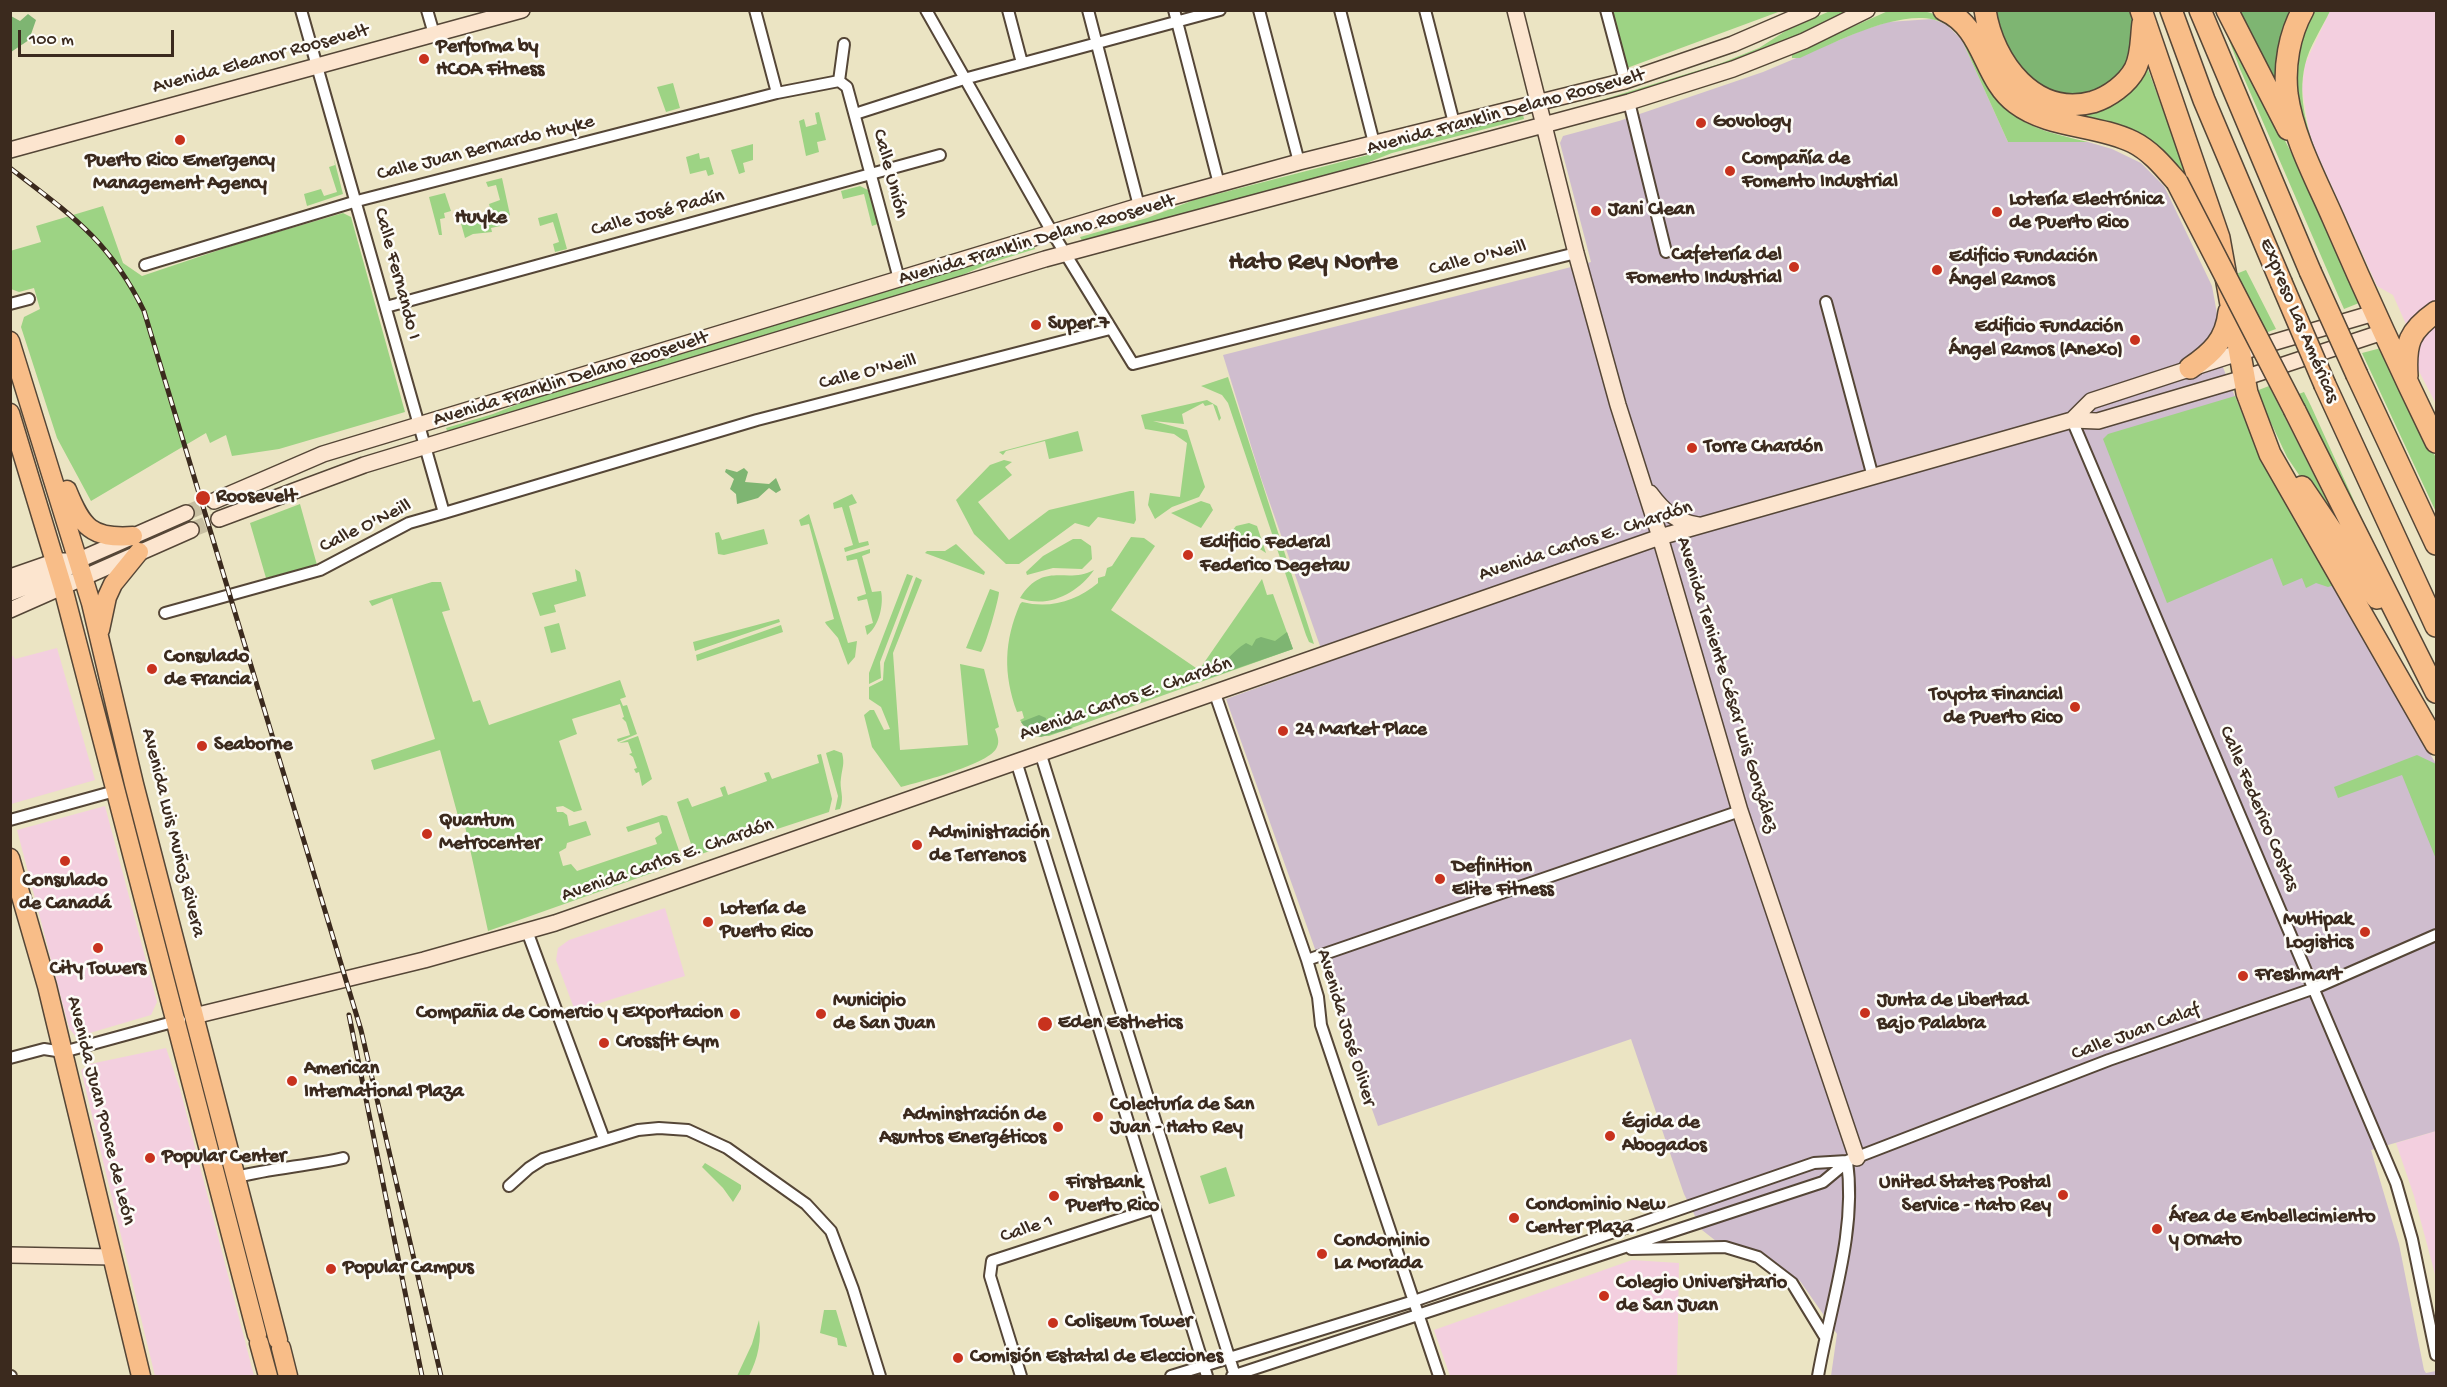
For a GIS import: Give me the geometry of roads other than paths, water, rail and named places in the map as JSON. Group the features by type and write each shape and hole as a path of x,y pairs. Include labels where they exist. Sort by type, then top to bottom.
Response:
{"highway":[{"path":"1944,10 1957,17 1970,30 1997,80 2015,103 2034,114 2108,133 2133,142 2157,159 2177,182 2436,692"},
{"path":"1985,10 1994,40 2021,86 2049,102 2068,106 2099,100 2129,78 2138,60 2143,14"},
{"name":"Expreso Las Américas","path":"2171,10 2204,100 2325,385 2436,626"},
{"name":"Expreso Las Américas","path":"2200,10 2310,271 2436,544"},
{"path":"2227,10 2277,110 2311,169"},
{"path":"2303,10 2291,39 2286,75 2292,117 2311,169 2379,322 2436,442"},
{"path":"2143,14 2219,238 2247,393 2264,437 2279,473 2436,744"},
{"path":"2190,368 2210,354 2223,338 2230,297"},
{"path":"2407,382 2406,351 2413,332 2436,312"},
{"path":"2264,437 2274,446 2388,615 2408,636"}],"main road":[{"name":"Avenida Luis Muñoz Rivera","path":"10,341 84,578 288,1377"},
{"path":"10,413 59,574 268,1377"},
{"path":"44,446 57,463 80,517 89,529 104,536 136,544 107,597 99,634"},
{"name":"Avenida Juan Ponce de León","path":"10,858 63,1052 113,1257 136,1376"}],"street":[{"name":"Calle Fernando I","path":"301,10 444,513"},
{"path":"428,10 434,34"},
{"name":"Avenida Eleanor Roosevelt","path":"10,150 522,10"},
{"path":"755,10 777,93"},
{"path":"926,10 1064,253 1110,329"},
{"path":"1008,10 1022,63"},
{"path":"1088,10 1139,206"},
{"path":"1174,10 1219,184"},
{"path":"855,114 964,79 1220,10"},
{"path":"1259,10 1299,162"},
{"path":"1340,10 1374,143"},
{"path":"1425,10 1454,123"},
{"name":"Avenida Teniente César Luis González","path":"1515,10 1576,253 1641,478 1740,811 1852,1160 1849,1217 1818,1377"},
{"path":"1606,10 1625,81"},
{"name":"Avenida Franklin Delano Roosevelt","path":"214,501 323,454 1139,206 1299,162 1625,81 1733,44 1812,10"},
{"name":"Avenida Franklin Delano Roosevelt","path":"219,519 320,479 1064,253 1629,102 1733,69 1804,41 1867,10"},
{"path":"839,81 844,44"},
{"name":"Calle Juan Bernardo Huyke","path":"145,265 357,201 777,93 839,81"},
{"name":"Calle Unión","path":"839,81 847,87 898,279"},
{"path":"1629,102 1666,252"},
{"name":"Calle José Padín","path":"386,307 940,155"},
{"name":"Calle O'Neill","path":"165,613 320,570 409,523 757,420 1110,329 1130,361 1137,364 1576,253"},
{"path":"10,304 29,299"},
{"path":"1826,302 1873,477"},
{"name":"Avenida Carlos E. Chardón","path":"2072,420 2091,401 2190,368 2241,352 2379,322"},
{"name":"Avenida Carlos E. Chardón","path":"194,1016 424,960 527,931 1660,537 2072,420 2098,422 2244,378 2379,322"},
{"name":"Calle Federico Costas","path":"2072,420 2315,988 2396,1184 2412,1239 2436,1355"},
{"path":"1641,478 1667,513 1679,522 1701,525"},
{"path":"10,577 59,574 84,578 186,513"},
{"path":"10,610 79,560 191,530"},
{"path":"10,593 59,574"},
{"name":"Avenida José Oliver","path":"1214,691 1306,960 1318,997 1321,1025 1439,1377"},
{"path":"1040,752 1234,1376 1823,1182 1852,1160"},
{"path":"1016,761 1205,1372"},
{"path":"10,820 115,791"},
{"path":"1306,960 1740,811"},
{"path":"527,931 604,1139"},
{"name":"Calle Juan Calaf","path":"1852,1160 2109,1060 2315,988 2436,935"},
{"path":"10,1058 44,1049 63,1052 194,1016"},
{"path":"509,1186 543,1159 604,1139 659,1128 688,1130 727,1148 806,1204 824,1223 835,1240 880,1377"},
{"path":"237,1177 267,1169 343,1158"},
{"path":"1171,1377 1205,1372 1230,1360 1414,1301 1814,1163 1852,1160"},
{"name":"Calle 1","path":"1021,1377 990,1276 992,1261 1155,1208"},
{"path":"1621,1249 1725,1247 1758,1257 1792,1283 1825,1337"},
{"path":"10,1255 113,1257"}],"tunnel":[{"path":"186,513 214,501"},
{"path":"191,530 219,519"}],"railway":[{"path":"10,168 87,230 117,265 144,311 361,1030 441,1376"},
{"path":"349,1015 422,1376"}],"place":[{"name":"Performa by HCOA Fitness","path":"424,59"},
{"name":"Govology","path":"1701,123"},
{"name":"Puerto Rico Emergency Management Agency","path":"180,140"},
{"name":"Compañía de Fomento Industrial","path":"1730,171"},
{"name":"Jani Clean","path":"1596,211"},
{"name":"Lotería Electrónica de Puerto Rico","path":"1997,212"},
{"name":"Cafetería del Fomento Industrial","path":"1794,267"},
{"name":"Edificio Fundación Ángel Ramos","path":"1937,270"},
{"name":"Super 7","path":"1036,325"},
{"name":"Edificio Fundación Ángel Ramos (Anexo)","path":"2135,340"},
{"name":"Torre Chardón","path":"1692,448"},
{"name":"Roosevelt","path":"203,498"},
{"name":"Edificio Federal Federico Degetau","path":"1188,555"},
{"name":"Consulado de Francia","path":"152,669"},
{"name":"Toyota Financial de Puerto Rico","path":"2075,707"},
{"name":"24 Market Place","path":"1283,731"},
{"name":"Seaborne","path":"202,746"},
{"name":"Quantum Metrocenter","path":"427,834"},
{"name":"Administración de Terrenos","path":"917,845"},
{"name":"Consulado de Canadá","path":"65,861"},
{"name":"Definition Elite Fitness","path":"1440,879"},
{"name":"Lotería de Puerto Rico","path":"708,922"},
{"name":"Multipak Logistics","path":"2365,932"},
{"name":"City Towers","path":"98,948"},
{"name":"Freshmart","path":"2243,976"},
{"name":"Junta de Libertad Bajo Palabra","path":"1865,1013"},
{"name":"Compañia de Comercio y Exportacion","path":"735,1014"},
{"name":"Municipio de San Juan","path":"821,1014"},
{"name":"Eden Esthetics","path":"1045,1024"},
{"name":"Crossfit Gym","path":"604,1043"},
{"name":"American International Plaza","path":"292,1081"},
{"name":"Colecturía de San Juan - Hato Rey","path":"1098,1117"},
{"name":"Adminstración de Asuntos Energéticos","path":"1058,1127"},
{"name":"Égida de Abogados","path":"1610,1136"},
{"name":"Popular Center","path":"150,1158"},
{"name":"United States Postal Service - Hato Rey","path":"2063,1195"},
{"name":"FirstBank Puerto Rico","path":"1054,1196"},
{"name":"Condominio New Center Plaza","path":"1514,1218"},
{"name":"Área de Embellecimiento y Ornato","path":"2157,1229"},
{"name":"Condominio La Morada","path":"1322,1254"},
{"name":"Popular Campus","path":"331,1269"},
{"name":"Colegio Universitario de San Juan","path":"1604,1296"},
{"name":"Coliseum Tower","path":"1053,1323"},
{"name":"Comisión Estatal de Elecciones","path":"958,1358"}],"district":[{"name":"Huyke","path":"481,219"},
{"name":"Hato Rey Norte","path":"1313,264"}]}
